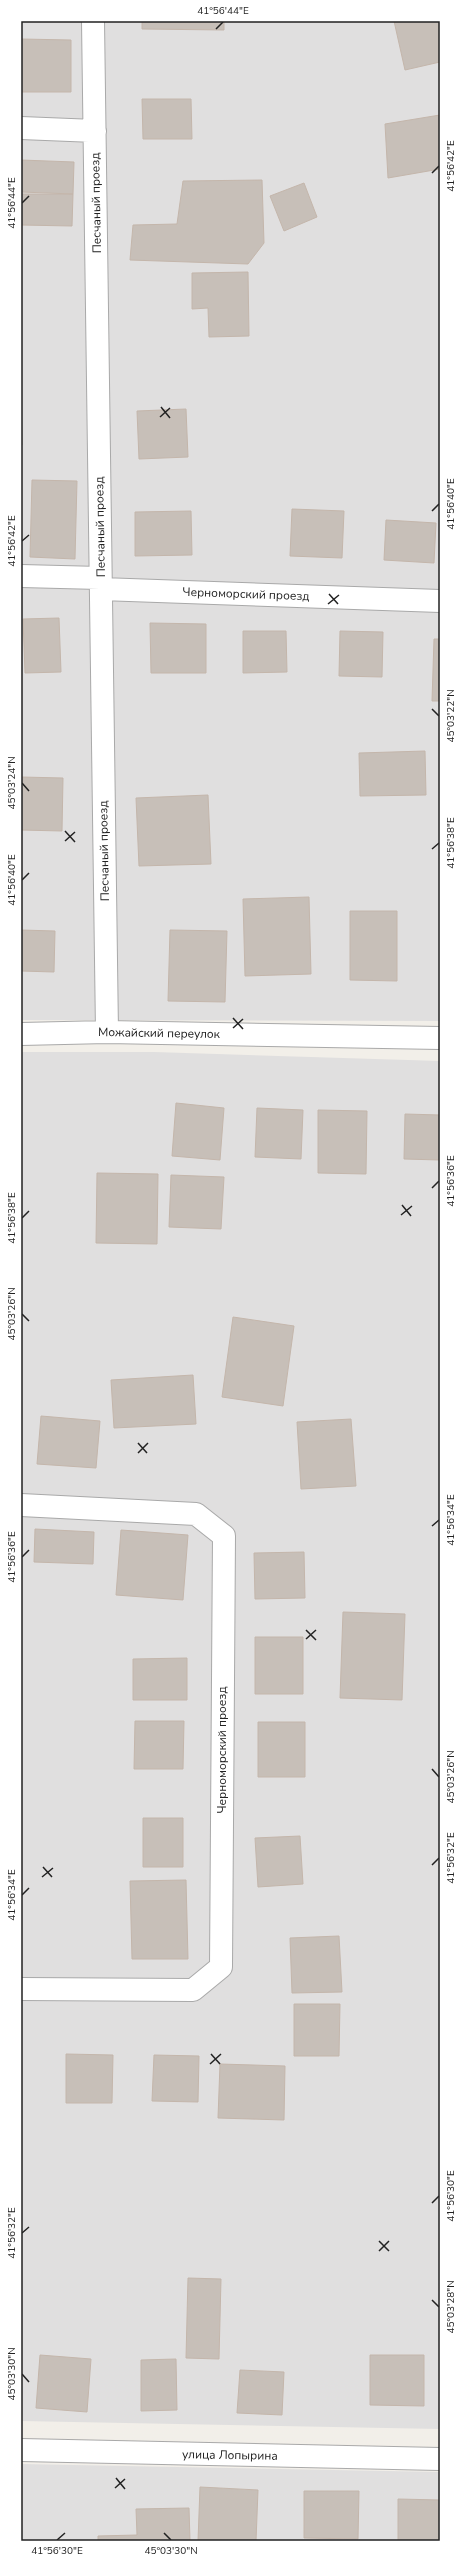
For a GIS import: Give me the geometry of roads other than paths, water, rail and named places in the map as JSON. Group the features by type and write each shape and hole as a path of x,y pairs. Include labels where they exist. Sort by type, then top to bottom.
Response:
{"street":[{"name":"Песчаный проезд","path":"93,21 107,1032"},
{"path":"21,128 95,130"},
{"name":"Черноморский проезд","path":"21,576 100,584 440,601"},
{"name":"Можайский переулок","path":"21,1034 107,1032 440,1038"},
{"name":"Черноморский проезд","path":"21,1505 196,1514 224,1536 221,1967 193,1990 21,1989"},
{"name":"улица Лопырина","path":"21,2450 440,2459"}]}
